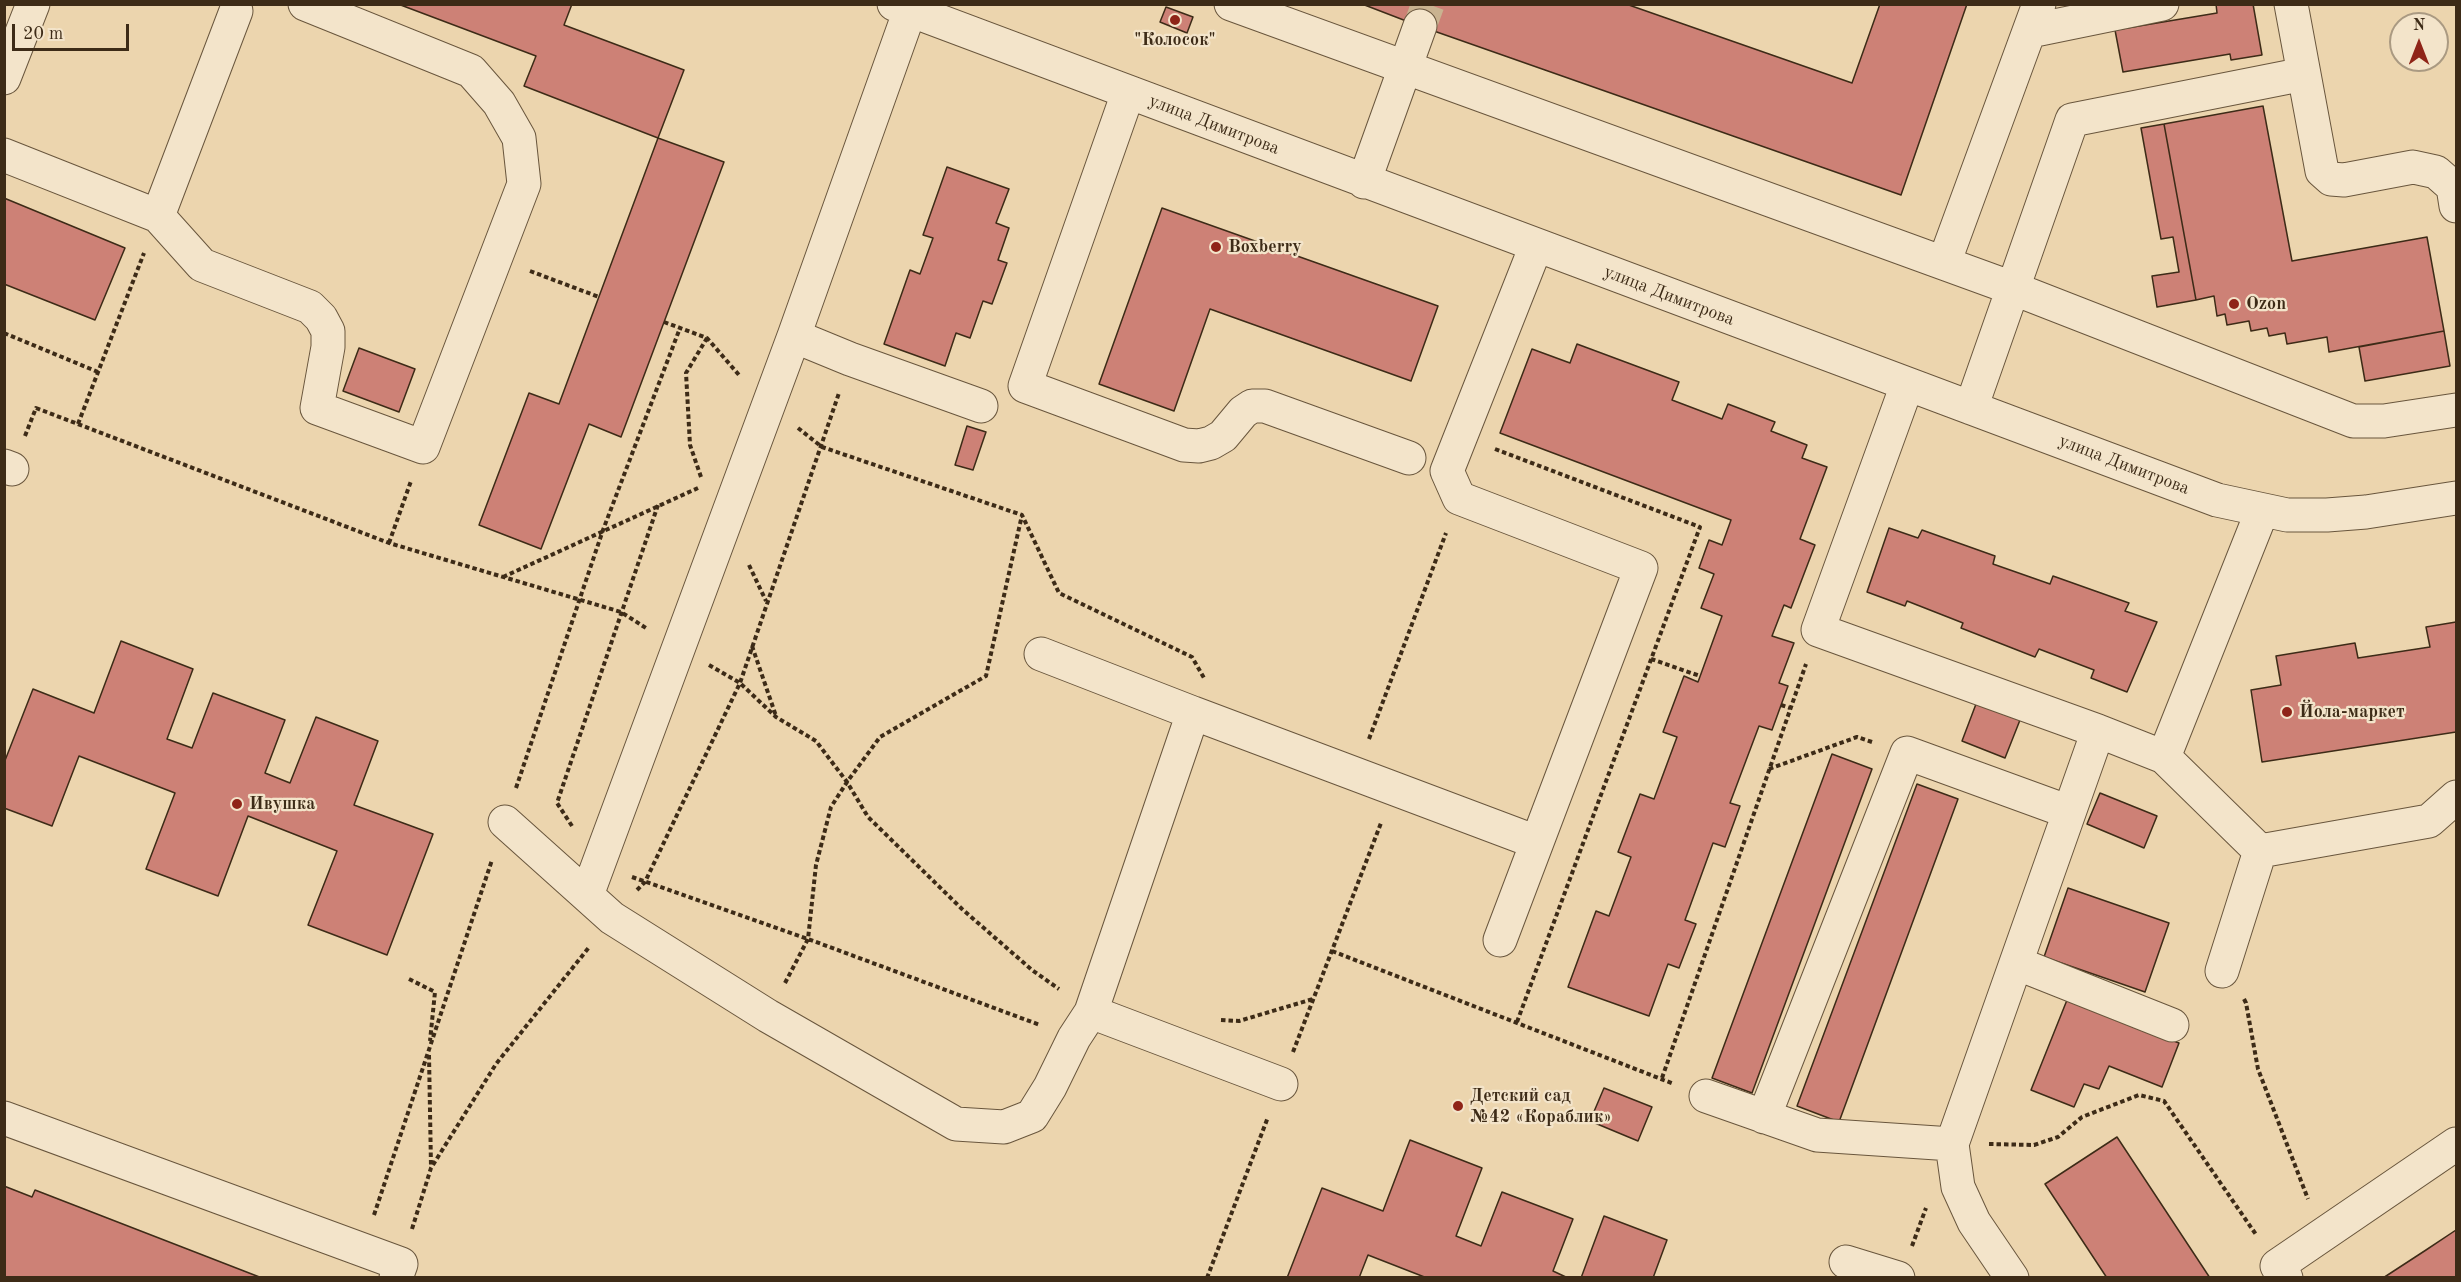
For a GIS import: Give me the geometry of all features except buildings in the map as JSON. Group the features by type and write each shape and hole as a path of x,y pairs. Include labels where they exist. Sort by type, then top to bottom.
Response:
{"street":[{"path":"4,78 33,4"},
{"path":"4,154 158,216 202,265 310,307 321,318 328,331 328,347 317,408 423,447 524,184 519,138 499,103 471,71 305,4"},
{"path":"1231,4 2012,288 2353,421 2384,421 2457,410"},
{"path":"1944,263 2035,18 2162,4"},
{"path":"2291,4 2322,171 2331,179 2344,180 2413,167 2436,172 2453,187 2457,206"},
{"path":"587,895 794,336 902,7"},
{"name":"улица Димитрова","path":"902,7 2217,500 2287,515 2327,515 2366,512 2457,498"},
{"path":"158,216 236,11"},
{"path":"1364,182 1420,26"},
{"path":"1971,408 2072,120 2304,74"},
{"path":"1128,93 1025,386 1184,445 1198,446 1211,443 1223,436 1243,412 1252,406 1264,406 1409,458"},
{"path":"1500,940 1641,568 1459,498 1447,471 1536,246"},
{"path":"794,336 850,359 981,406"},
{"path":"1907,385 1818,630 2164,757 2260,851"},
{"path":"2164,757 2262,511"},
{"path":"1041,654 1536,842"},
{"path":"505,822 612,918 768,1016 956,1124 1004,1127 1032,1116 1050,1087 1082,1025 1193,713"},
{"path":"2012,1278 1974,1222 1958,1187 1952,1144 2098,731"},
{"path":"1764,1117 1907,753 2069,812"},
{"path":"2260,851 2429,821 2457,797"},
{"path":"2222,971 2260,851"},
{"path":"2016,963 2172,1025"},
{"path":"1082,1025 1281,1084"},
{"path":"1706,1096 1817,1136 1952,1144"},
{"path":"4,1118 401,1264 396,1278"},
{"path":"2281,1272 2310,1245 2457,1144"},
{"path":"1846,1262 1898,1278"}],"path":[{"path":"78,424 158,216"},
{"path":"496,258 599,297"},
{"path":"664,322 707,338 741,377 822,447 1022,515 1059,594 1192,657 1232,728"},
{"path":"362,1250 603,530 680,328"},
{"path":"4,333 98,372"},
{"path":"36,408 389,543 621,612 740,684 776,717 816,741 847,782 868,817 962,909 1032,970 1082,1025"},
{"path":"389,543 423,447"},
{"path":"502,577 704,485"},
{"path":"1356,774 1459,498"},
{"path":"658,505 557,803 598,864 808,939 1082,1025"},
{"path":"768,1016 808,939 816,866 831,807 847,782 880,737 986,676 1022,515"},
{"path":"1662,1078 1818,630"},
{"path":"752,646 776,717"},
{"path":"1651,659 1700,676"},
{"path":"1781,705 1790,708"},
{"path":"1769,769 1857,737 1907,753"},
{"path":"1207,1278 1394,789"},
{"path":"1332,951 1706,1096"},
{"path":"2222,971 2246,1003 2258,1069 2310,1204 2310,1245"},
{"path":"410,979 435,992 429,1051 431,1168"},
{"path":"1952,1144 2034,1144 2058,1137 2082,1117 2139,1095 2164,1101 2281,1272"}],"tunnel":[{"path":"1420,26 1428,4"}],"place":[{"name":"\"Колосок\"","path":"1175,20"},
{"name":"Boxberry","path":"1216,247"},
{"name":"Ozon","path":"2234,304"},
{"name":"Йола-маркет","path":"2287,712"},
{"name":"Ивушка","path":"237,804"},
{"name":"Детский сад №42 «Кораблик»","path":"1458,1106"}]}
